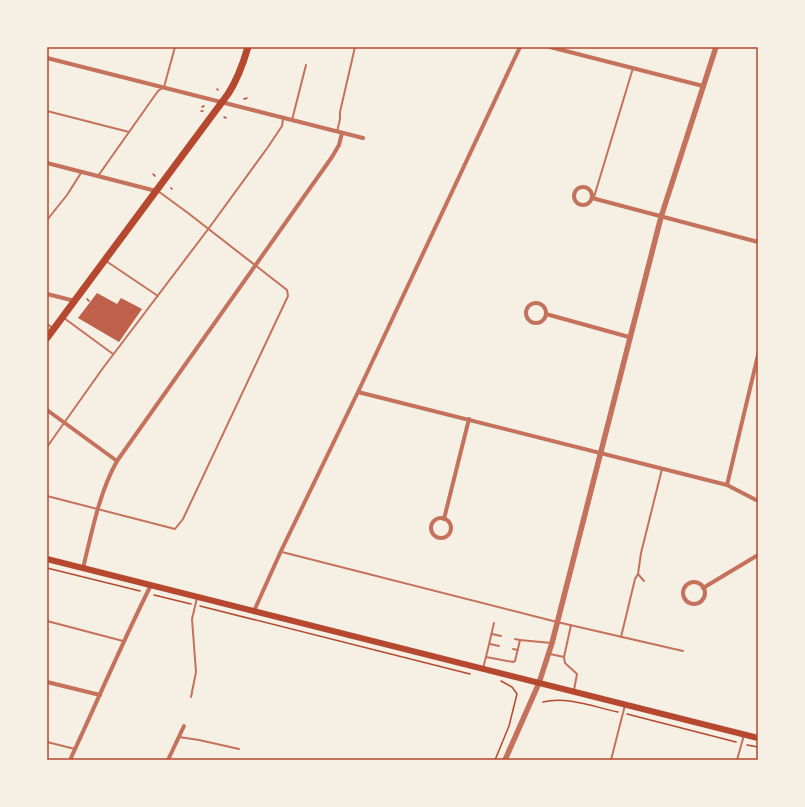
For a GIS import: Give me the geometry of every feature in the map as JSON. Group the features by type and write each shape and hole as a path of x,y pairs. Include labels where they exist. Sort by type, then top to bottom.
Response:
{"main road":[{"path":"47,338 236,82 242,69 248,47"},
{"path":"47,559 758,738"}],"street":[{"path":"254,611 280,551 358,392 520,47"},
{"path":"550,47 703,86"},
{"path":"505,760 539,683 552,643 556,622 661,217 716,47"},
{"path":"47,58 363,138"},
{"path":"83,568 98,510 111,473 118,461 332,157 338,145 340,133"},
{"path":"47,163 157,191"},
{"path":"579,187 585,187 591,192 592,198 586,204 579,204 575,200 574,194 579,187"},
{"path":"592,198 758,242"},
{"path":"47,294 75,301"},
{"path":"537,303 543,305 546,314 543,320 537,322 531,321 526,312 531,304 537,303"},
{"path":"546,314 630,337"},
{"path":"727,485 758,356"},
{"path":"358,392 727,485 758,501"},
{"path":"47,410 118,461"},
{"path":"444,519 469,419"},
{"path":"440,518 444,519 449,522 450,532 446,537 439,538 432,532 431,526 434,521 440,518"},
{"path":"703,588 758,555"},
{"path":"698,583 703,588 705,594 702,601 699,603 692,604 684,597 684,590 688,585 698,583"},
{"path":"70,760 123,641 151,585"},
{"path":"47,682 100,695"},
{"path":"168,760 184,726"}],"lane":[{"path":"98,176 158,91 164,87 175,47"},
{"path":"340,133 340,112 355,47"},
{"path":"292,120 306,65"},
{"path":"592,198 633,68"},
{"path":"47,111 129,132"},
{"path":"47,447 282,126 283,118"},
{"path":"47,220 67,195 82,172"},
{"path":"47,496 175,529 184,519 288,296 287,290 208,228 157,191"},
{"path":"105,260 158,296"},
{"path":"63,317 114,354"},
{"path":"47,324 54,329"},
{"path":"621,636 635,579 638,574 641,553 662,469"},
{"path":"280,551 571,626 683,651"},
{"path":"638,574 644,582"},
{"path":"191,697 196,672 192,619 197,597"},
{"path":"47,621 123,641"},
{"path":"483,669 494,623"},
{"path":"571,626 564,657 565,663 577,674 574,691"},
{"path":"492,634 501,636"},
{"path":"515,639 552,643"},
{"path":"486,657 513,662 515,661 520,640"},
{"path":"490,644 499,646"},
{"path":"513,649 518,650"},
{"path":"548,653 564,657"},
{"path":"611,760 625,704"},
{"path":"737,760 744,734"},
{"path":"179,737 239,749"},
{"path":"47,742 75,749"}],"path":[{"path":"47,568 141,592"},
{"path":"152,595 188,604"},
{"path":"202,607 473,674"},
{"path":"495,760 509,726 517,694 512,687 496,680"},
{"path":"543,702 553,699 580,703 758,747"}],"building":[{"path":"97,293 117,304 121,298 142,309 119,342 78,318"}]}
